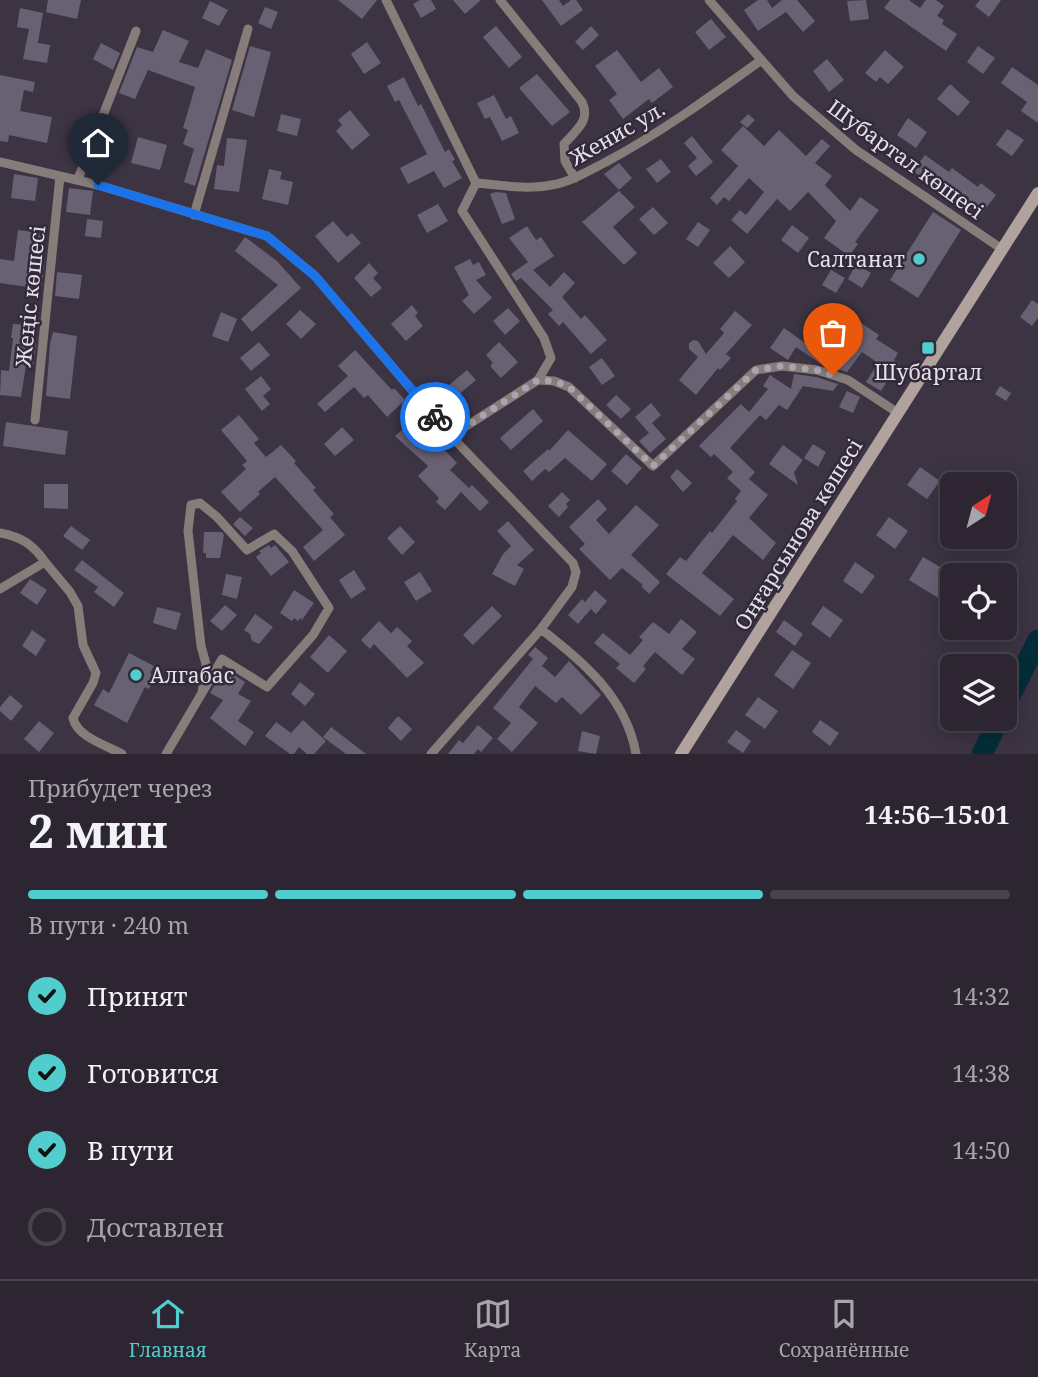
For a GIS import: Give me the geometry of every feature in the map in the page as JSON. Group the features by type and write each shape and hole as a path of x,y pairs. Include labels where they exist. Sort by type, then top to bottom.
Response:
{"main road":[{"name":"Оңғарсынова көшесі","path":"681,754 1038,193"}],"street":[{"path":"386,0 476,183 462,211 544,338 551,358 538,380 451,436"},
{"path":"500,0 586,110 584,122 564,144 565,161 575,178"},
{"name":"Шубартал көшесі","path":"709,0 793,96 856,149 1002,249"},
{"path":"194,215 248,29"},
{"path":"78,180 136,31"},
{"name":"Женис ул.","path":"476,183 551,186 575,178 636,146 700,105 760,61"},
{"path":"0,162 78,180 267,236 315,276 451,436 573,563 576,572 572,587 541,629 431,754"},
{"name":"Жеңіс көшесі","path":"35,420 60,176"},
{"path":"538,380 554,381 569,387 653,466 756,370 782,366 817,370 848,380 898,412"},
{"path":"166,754 202,693 222,659 267,687 313,635 328,608 292,551 274,534 247,550 218,517 200,503 191,505 188,531 201,646 206,664 202,693"},
{"path":"0,533 17,536 34,546 78,606 83,645 96,673 73,718 74,723 84,734 122,754"},
{"path":"0,589 45,562"},
{"path":"541,629 588,666 617,704 636,754"}],"building":[{"path":"48,0 81,0 77,19 46,12"},
{"path":"338,0 377,0 362,19"},
{"path":"420,0 431,0 436,9 421,18 413,4"},
{"path":"453,0 481,0 465,14"},
{"path":"542,0 559,0 563,6 576,0 583,10 561,26"},
{"path":"758,0 767,0 772,8 782,0 797,0 815,21 803,32 786,12 758,31 744,10"},
{"path":"866,0 869,19 850,21 847,1"},
{"path":"890,0 909,0 920,8 926,0 936,0 944,6 937,16 944,20 942,24 957,34 946,51 884,8"},
{"path":"980,0 1001,0 989,17 975,6"},
{"path":"210,1 228,10 219,26 202,18"},
{"path":"265,7 278,12 271,29 258,23"},
{"path":"20,8 43,13 38,43 50,45 47,63 23,59 29,29 17,27"},
{"path":"711,19 726,37 709,50 695,32"},
{"path":"496,26 522,57 509,68 483,37"},
{"path":"591,26 599,35 583,50 575,42"},
{"path":"163,30 189,41 179,62 198,68 206,49 232,60 195,186 184,182 194,149 183,144 188,130 183,128 195,87 148,70 135,99 119,93 137,47 153,52"},
{"path":"367,42 381,63 364,74 351,54"},
{"path":"101,43 120,53 113,70 93,59"},
{"path":"250,46 271,52 254,117 232,110"},
{"path":"978,46 995,58 983,74 967,62"},
{"path":"617,50 641,82 659,68 673,87 652,103 649,99 623,119 609,100 617,94 595,66"},
{"path":"885,50 904,67 888,84 880,77 876,82 865,73"},
{"path":"827,59 844,80 829,92 813,71"},
{"path":"1012,67 1038,85 1038,123 1021,111 1027,102 1001,83"},
{"path":"537,74 570,112 552,126 519,88"},
{"path":"0,75 35,82 33,92 24,90 20,111 52,117 47,143 9,135 8,142 0,141"},
{"path":"404,77 445,152 449,149 455,160 452,161 462,178 444,188 434,171 408,184 400,168 427,154 399,100 395,102 387,86"},
{"path":"950,84 970,102 958,116 937,99"},
{"path":"494,95 506,119 511,116 519,133 502,141 490,117 485,119 477,103"},
{"path":"350,110 370,135 352,150 336,131 342,125 338,120"},
{"path":"281,114 301,119 297,136 277,131"},
{"path":"748,114 755,120 747,128 740,122"},
{"path":"908,118 927,132 916,148 897,135"},
{"path":"743,126 764,146 779,130 806,156 822,139 830,146 815,163 832,176 825,185 850,211 860,197 879,210 855,242 858,244 849,256 824,238 836,221 808,192 790,211 777,199 747,234 731,220 740,210 746,215 764,192 749,178 729,201 724,197 717,205 710,198 738,166 721,150"},
{"path":"1007,129 1024,140 1012,156 996,145"},
{"path":"692,136 713,162 696,176 688,166 697,158 684,143"},
{"path":"138,137 167,145 160,170 131,163"},
{"path":"227,138 247,140 239,192 214,189 217,165 224,166"},
{"path":"925,155 949,172 952,168 978,187 981,183 996,195 980,216 954,197 952,201 913,171"},
{"path":"661,159 671,172 657,183 646,169"},
{"path":"619,163 632,178 619,190 604,174"},
{"path":"269,169 282,172 280,179 293,182 288,205 262,199"},
{"path":"14,174 38,178 35,201 11,198"},
{"path":"69,188 93,191 90,215 66,212"},
{"path":"619,191 635,207 613,227 637,253 624,265 582,222"},
{"path":"506,193 515,219 502,224 490,194"},
{"path":"438,204 448,221 427,233 417,215"},
{"path":"653,207 668,223 654,235 639,219"},
{"path":"933,212 961,230 918,298 890,280"},
{"path":"87,219 103,221 101,238 85,236"},
{"path":"333,221 347,237 352,233 361,243 338,263 315,236"},
{"path":"698,222 710,230 698,247 686,239"},
{"path":"792,225 809,238 798,253 781,240"},
{"path":"527,226 536,240 541,237 554,256 533,270 550,287 564,272 575,283 562,297 581,319 585,315 607,340 591,354 563,322 559,326 548,314 553,310 521,278 516,281 511,274 528,262 509,238"},
{"path":"18,230 42,233 37,264 44,265 41,289 0,283 0,259 14,261"},
{"path":"245,237 277,261 301,288 252,332 241,319 278,285 235,251"},
{"path":"730,246 745,262 729,278 713,263"},
{"path":"470,259 473,265 479,262 486,275 476,280 492,298 474,314 462,301 469,295 454,267"},
{"path":"369,263 378,273 373,278 382,288 371,297 354,278"},
{"path":"856,264 871,273 862,288 848,279"},
{"path":"831,270 845,278 836,293 822,285"},
{"path":"57,272 82,275 79,299 55,296"},
{"path":"1032,300 1038,304 1038,318 1032,326 1020,317"},
{"path":"412,305 418,313 415,316 423,326 406,341 391,324"},
{"path":"508,308 520,321 505,335 493,321"},
{"path":"300,310 316,324 301,339 286,324"},
{"path":"735,311 752,325 726,354 731,358 720,370 718,368 696,395 679,380 698,357 689,349 689,343 698,341 706,354 724,333 720,329"},
{"path":"221,312 237,319 228,342 212,336"},
{"path":"861,323 879,335 876,339 898,353 894,360 899,363 881,391 866,382 878,363 862,352 847,372 821,364 796,347 788,360 770,348 784,328 805,343 813,331 842,350"},
{"path":"13,324 28,325 26,341 36,342 33,366 26,365 21,397 0,395 1,370 9,371"},
{"path":"53,332 77,336 70,399 46,396"},
{"path":"259,342 270,355 251,371 240,358"},
{"path":"499,342 518,362 501,378 490,366 493,363 486,355"},
{"path":"355,350 392,390 394,388 405,400 387,417 368,395 364,398 354,387 325,412 317,404 348,376 338,366"},
{"path":"602,358 615,376 602,385 589,367"},
{"path":"467,370 476,380 457,396 448,386"},
{"path":"794,374 838,384 833,391 803,386 787,410 779,405 766,420 760,415 730,448 755,472 749,479 768,495 749,518 776,543 763,560 733,535 702,573 734,599 720,616 666,574 680,557 686,561 710,531 712,533 737,501 735,499 741,491 727,478 733,472 714,454 711,457 699,446 741,404 749,412 768,389 763,386 770,375 791,389"},
{"path":"261,376 271,389 263,396 270,404 262,411 245,389"},
{"path":"1000,386 1011,393 1006,401 995,394"},
{"path":"847,391 860,397 853,413 839,407"},
{"path":"616,395 631,409 621,419 606,405"},
{"path":"651,403 661,415 652,423 666,439 650,453 639,441 649,433 635,417"},
{"path":"533,409 543,421 511,450 500,438"},
{"path":"239,415 259,439 254,443 266,457 281,445 296,461 294,463 316,488 313,490 334,514 330,517 345,535 314,561 303,547 323,530 275,477 240,512 221,492 246,469 242,465 247,461 221,430"},
{"path":"418,416 430,429 427,431 457,463 450,470 469,488 472,485 489,502 480,511 461,492 445,510 436,502 439,498 418,476 428,466 395,436"},
{"path":"6,422 68,431 65,455 3,446"},
{"path":"342,427 354,440 335,456 324,444"},
{"path":"568,430 607,464 592,481 565,458 549,472 545,469 532,481 523,471 548,449 549,451"},
{"path":"813,444 826,452 818,467 804,458"},
{"path":"783,445 803,460 794,472 798,485 769,464"},
{"path":"626,454 642,468 627,485 611,471"},
{"path":"920,467 940,481 927,499 907,485"},
{"path":"677,469 692,483 683,492 670,477"},
{"path":"44,484 68,484 68,509 44,508"},
{"path":"562,492 570,500 566,504 568,507 559,517 548,506"},
{"path":"598,499 607,509 596,520 609,534 636,505 659,525 631,555 660,582 649,594 641,586 643,585 622,568 610,580 579,549 585,544 569,527"},
{"path":"240,517 253,528 245,536 233,524"},
{"path":"889,517 908,531 895,549 876,535"},
{"path":"508,521 534,550 517,565 524,569 515,586 492,574 503,554 511,546 497,531"},
{"path":"71,526 90,540 82,550 63,536"},
{"path":"400,526 415,542 402,555 387,538"},
{"path":"204,532 222,532 224,535 220,558 206,558 206,553 203,553"},
{"path":"269,545 271,548 275,545 289,562 271,576 256,557 261,553 259,551"},
{"path":"923,557 940,567 940,599 909,580"},
{"path":"82,560 124,593 114,607 94,592 98,587 74,570"},
{"path":"855,562 875,576 862,594 843,581"},
{"path":"354,570 366,589 351,599 339,580"},
{"path":"420,572 432,591 416,601 404,582"},
{"path":"226,574 242,577 237,599 222,595"},
{"path":"30,579 47,590 37,605 20,593"},
{"path":"294,590 314,603 302,620 300,618 298,621 294,618 292,621 280,613"},
{"path":"595,590 607,601 596,614 591,609 578,624 568,615 582,599 585,602"},
{"path":"225,605 237,615 222,631 210,621"},
{"path":"492,606 502,616 473,645 463,635"},
{"path":"823,606 843,620 830,638 811,624"},
{"path":"157,607 181,613 176,630 153,623"},
{"path":"255,614 273,627 259,644 252,641 250,634 244,630"},
{"path":"681,619 697,632 682,649 695,659 682,675 655,652 634,683 616,668 620,664 594,643 603,633 630,655 643,640 639,637 653,622 669,634"},
{"path":"784,620 803,634 795,646 776,632"},
{"path":"379,621 391,633 397,627 412,641 407,646 424,663 407,678 374,644 370,649 361,640"},
{"path":"32,630 46,640 36,656 22,646"},
{"path":"329,635 347,651 328,673 310,657"},
{"path":"535,647 548,658 542,666 555,677 569,661 601,695 581,715 562,697 556,703 535,686 519,707 538,723 512,752 497,739 511,723 493,708 533,659 528,655"},
{"path":"792,650 811,663 793,689 774,675"},
{"path":"129,653 154,666 150,673 156,676 149,689 145,687 127,723 94,705 103,689 109,693"},
{"path":"228,671 245,682 238,694 251,701 238,721 254,732 245,746 210,718 223,700 210,693"},
{"path":"300,682 315,694 305,706 291,694"},
{"path":"10,695 23,706 11,721 0,711 0,707"},
{"path":"758,697 778,711 765,729 745,715"},
{"path":"398,716 412,729 401,741 388,728"},
{"path":"303,720 326,741 314,754 307,754 299,747 294,754 290,754 265,736 276,722 291,733"},
{"path":"820,720 839,733 830,746 812,732"},
{"path":"39,721 54,733 39,752 24,739"},
{"path":"478,725 493,738 481,752 478,749 474,754 448,754 459,740 463,743"},
{"path":"331,727 366,754 346,754 323,737"},
{"path":"736,730 751,741 743,753 727,742"},
{"path":"582,731 600,736 596,754 578,751"}],"waterway":[{"path":"1017,682 1038,640"},
{"path":"982,754 993,731"}],"way so far":[{"path":"435,417 451,436 538,380 554,381 569,387 653,466 756,370 782,366 817,370 833,375"}],"place":[{"name":"Салтанат","path":"919,259"},
{"name":"Шубартал","path":"928,348"},
{"name":"Алгабас","path":"136,675"}],"route":[{"path":"98,185 267,236 315,276 435,417"}]}
